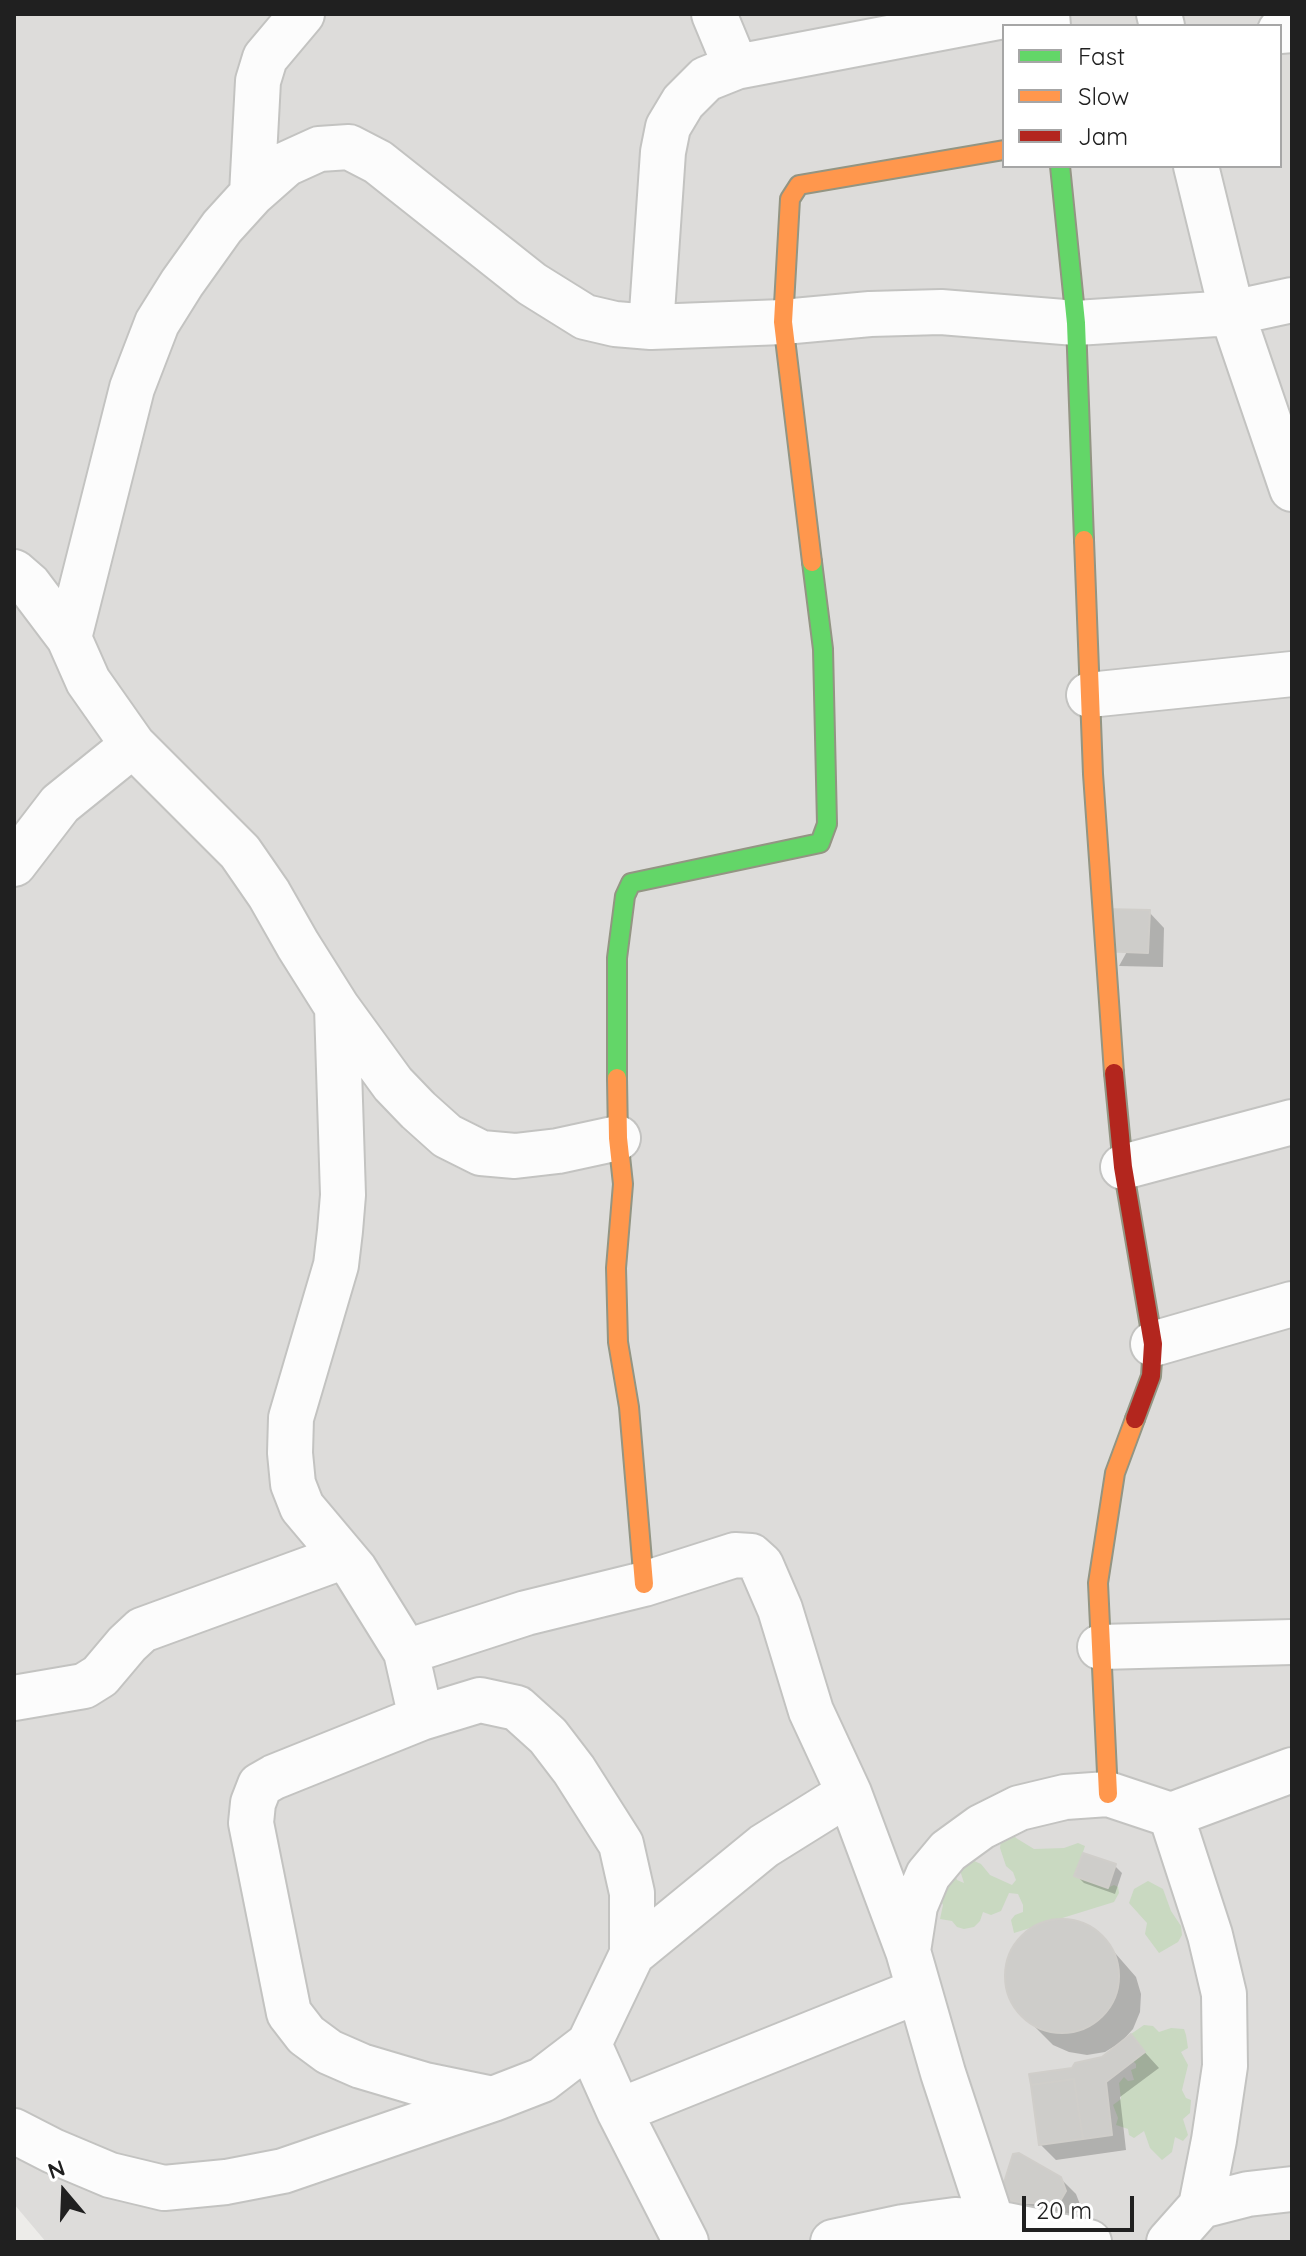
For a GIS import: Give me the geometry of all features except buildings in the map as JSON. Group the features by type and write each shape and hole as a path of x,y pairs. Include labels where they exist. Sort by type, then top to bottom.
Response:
{"street":[{"path":"252,194 258,81 265,58 302,14"},
{"path":"714,14 736,67"},
{"path":"651,327 663,152 668,127 683,102 706,79 736,67 1015,14"},
{"path":"69,638 124,419 143,355 157,323 222,227 252,194 286,164 319,149 349,147 378,162 532,284 585,317 615,324 651,327 941,312 1076,323 1232,313 1292,300"},
{"path":"644,1584 629,1407 618,1342 616,1268 623,1184 614,1053 616,973 625,896 631,883 820,843 827,824 823,649 783,322 790,199 799,185 1002,150"},
{"path":"1060,168 1076,323 1089,695 1110,1023 1123,1167 1153,1344 1151,1376 1115,1473 1098,1583 1108,1794"},
{"path":"1196,168 1232,313 1292,489"},
{"path":"14,572 39,597 69,638 88,681 133,745 240,852 337,1007 393,1084 418,1110 447,1136 481,1153 515,1156 558,1151 618,1138"},
{"path":"1089,695 1292,674"},
{"path":"14,864 60,804 133,745"},
{"path":"337,1007 343,1195 340,1231 336,1265 291,1418 293,1484 302,1507 355,1570 406,1652 421,1718"},
{"path":"1123,1167 1292,1122"},
{"path":"1153,1344 1292,1304"},
{"path":"406,1652 526,1613 644,1584 735,1555 751,1556 761,1565 780,1609 811,1711 849,1793 913,1971 974,2174 992,2222"},
{"path":"14,1698 84,1686 100,1676 142,1630 342,1557"},
{"path":"1100,1647 1292,1642"},
{"path":"493,2099 425,2085 361,2066 329,2052 306,2035 289,2013 251,1823 253,1803 260,1785 421,1718 480,1700 517,1708 548,1736 583,1783 621,1844 632,1893 632,1954"},
{"path":"913,1971 915,1906 928,1875 948,1851 981,1827 1019,1808 1065,1797 1108,1794 1171,1815 1292,1770"},
{"path":"14,2131 110,2175 164,2188 226,2182 283,2171 542,2080 589,2044 632,1954 764,1846 849,1793"},
{"path":"1169,2242 1201,2206 1225,2066 1224,1994 1210,1935 1171,1815"},
{"path":"619,2111 913,1971"},
{"path":"589,2044 619,2111 686,2242"},
{"path":"1201,2206 1248,2194 1292,2189"},
{"path":"833,2242 955,2220 992,2222 1089,2242"}],"shaded area":[{"path":"14,14 1292,14 1292,2242 46,2242 14,2204"}],"green space":[{"path":"1012,1832 1034,1849 1064,1848 1078,1843 1085,1846 1075,1876 1107,1888 1118,1887 1119,1893 1114,1902 1014,1933 1011,1920 1023,1912 1018,1894 1009,1893 1001,1911 991,1915 983,1912 974,1927 964,1929 952,1921 940,1919 943,1905 940,1899 954,1872 957,1880 964,1883 959,1867 972,1860 981,1864 990,1875 1012,1885 1016,1880 1006,1866 1000,1848 1001,1840"},
{"path":"1148,1881 1163,1889 1171,1911 1181,1926 1182,1935 1178,1942 1159,1953 1145,1934 1147,1923 1129,1903 1134,1889"},
{"path":"1144,2025 1153,2026 1159,2032 1171,2028 1184,2029 1188,2048 1181,2052 1188,2065 1182,2090 1191,2100 1190,2113 1183,2119 1188,2135 1183,2141 1175,2137 1172,2152 1162,2160 1150,2148 1144,2131 1134,2138 1129,2135 1128,2129 1116,2125 1118,2118 1113,2105 1121,2099 1119,2083 1124,2077 1128,2081 1134,2080 1131,2070 1136,2068 1136,2064 1127,2042 1131,2034"}],"traffic: fast":[{"path":"1060,168 1076,323 1084,540"},
{"path":"617,1078 617,958 625,896 631,883 820,843 827,824 823,649 812,562"}],"traffic: slow":[{"path":"812,562 783,322 790,199 799,185 1002,150"},
{"path":"1084,540 1093,774 1114,1073"},
{"path":"617,1078 623,1184 616,1268 618,1342 629,1407 644,1584"},
{"path":"1108,1794 1098,1583 1115,1473 1135,1419"}],"traffic: jam":[{"path":"1114,1073 1123,1167 1153,1344 1151,1376 1135,1419"}]}
